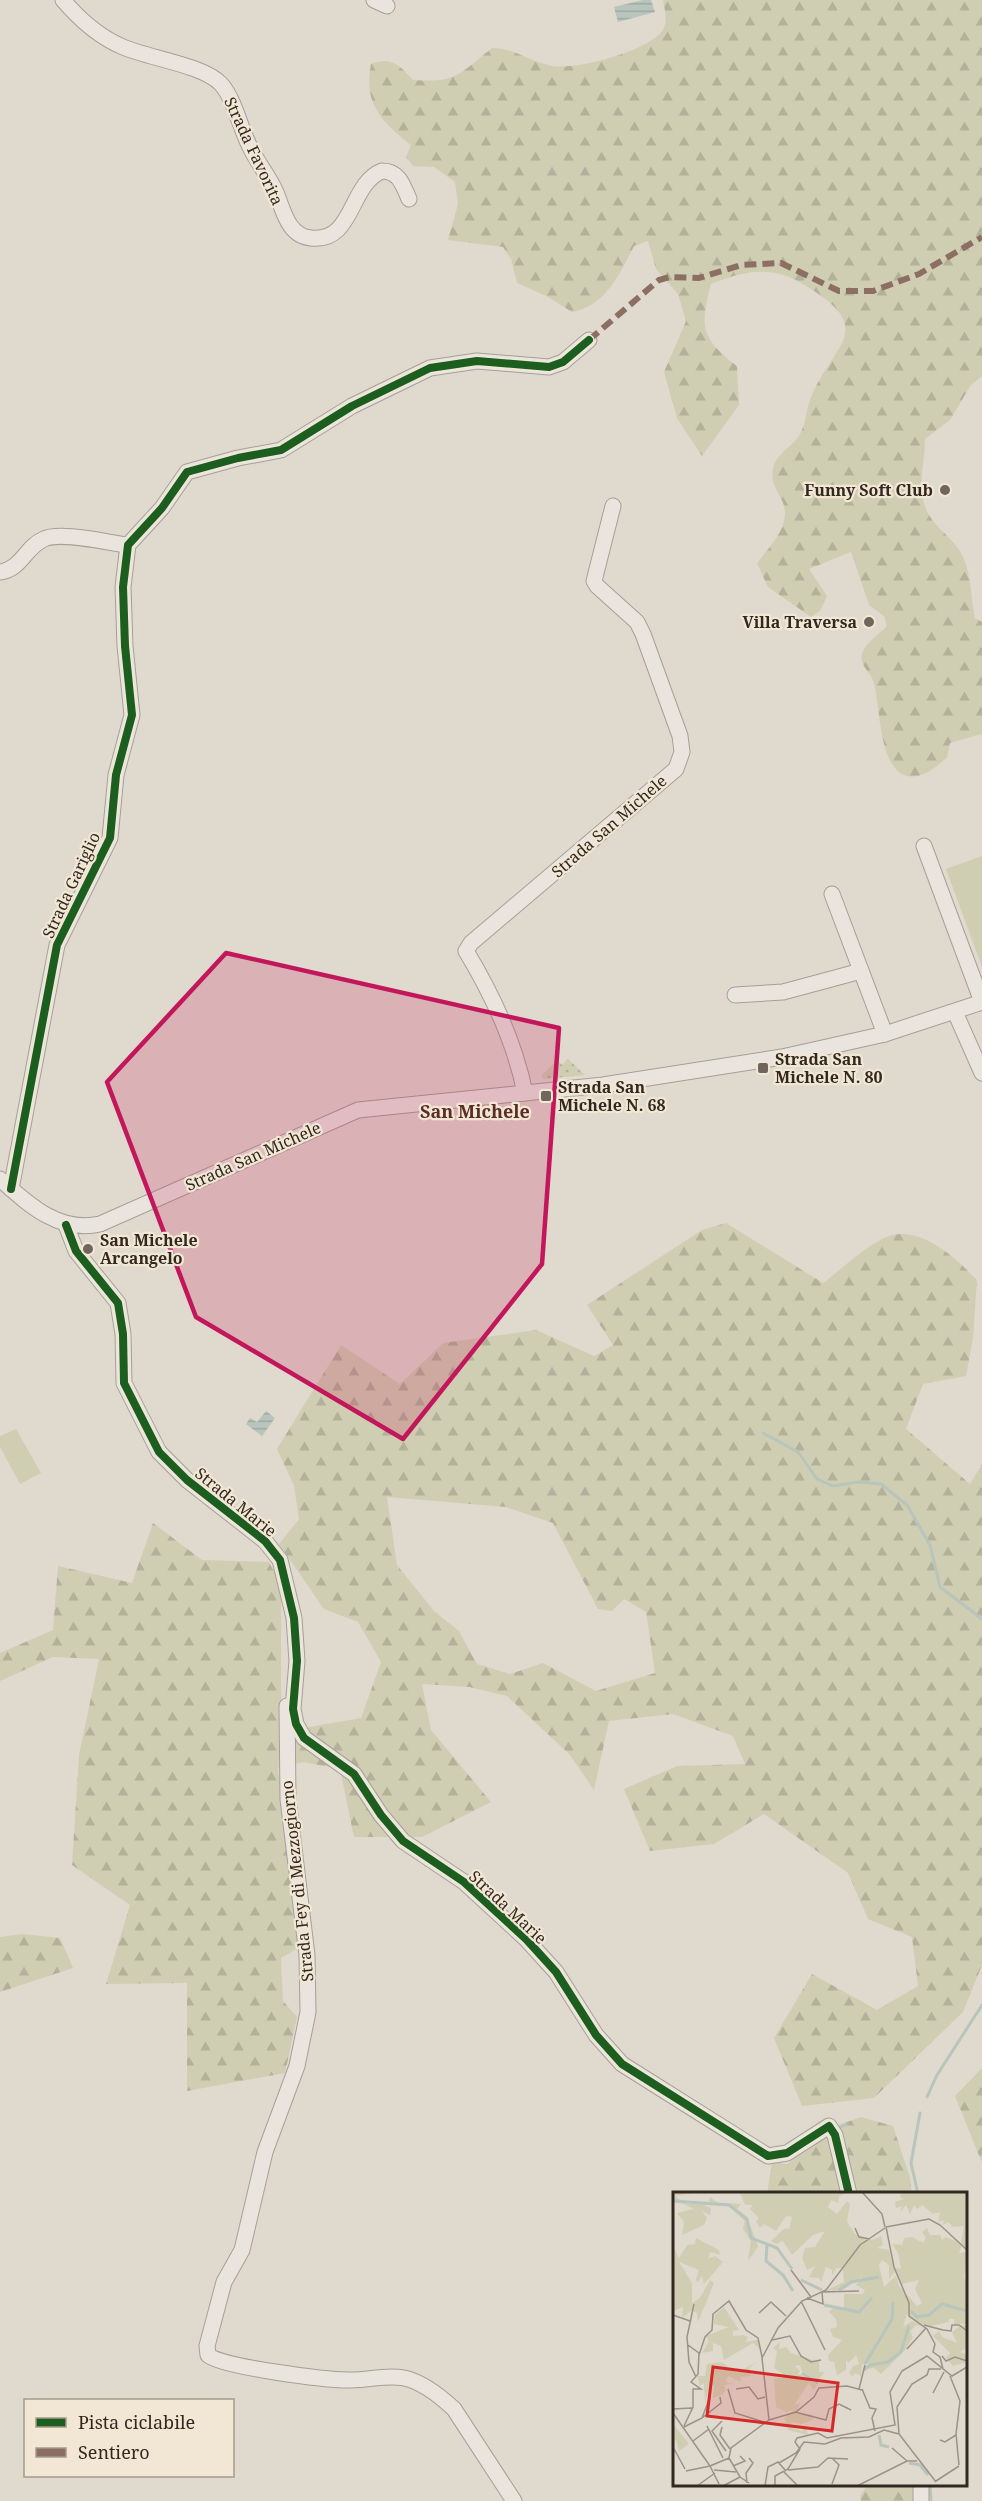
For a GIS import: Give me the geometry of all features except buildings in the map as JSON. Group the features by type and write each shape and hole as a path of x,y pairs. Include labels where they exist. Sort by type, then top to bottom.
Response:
{"street":[{"name":"Strada Favorita","path":"63,0 88,27 109,40 126,48 191,69 221,85 250,147 275,191 285,217 299,234 309,238 322,238 338,232 368,181 382,171 394,173 398,177 409,199"},
{"path":"0,572 16,567 36,544 47,538 57,536 128,545 162,508 187,472 238,458 281,450 352,406 430,368 477,361 549,367 563,362 589,340"},
{"name":"Strada San Michele","path":"525,1093 521,1073 497,1010 466,951 471,943 675,769 682,752 680,736 643,634 636,622 594,581 613,506"},
{"name":"Strada Gariglio","path":"5,1184 57,945 110,838 116,775 132,715 125,646 123,587 128,545"},
{"path":"924,846 982,1002"},
{"path":"832,894 885,1035"},
{"path":"735,994 783,992 861,971"},
{"name":"Strada San Michele","path":"5,1184 36,1209 66,1225 87,1227 100,1224 358,1110 525,1093 693,1072 814,1051 885,1035 982,1002"},
{"path":"955,1012 982,1073"},
{"name":"Strada Marie","path":"66,1225 76,1251 118,1303 123,1334 124,1383 159,1452 187,1480 265,1541 280,1560 294,1618 296,1672 293,1709 296,1724 304,1738 354,1773 381,1815 403,1841 464,1882 526,1940 556,1972 596,2035 622,2064 768,2156 787,2153 829,2126 835,2135 849,2192"},
{"name":"Strada Fey di Mezzogiorno","path":"296,1672 290,1680 286,1719 286,1755 288,1799 307,1954 308,2012 297,2066 266,2152 242,2250 224,2282 207,2346 208,2355 214,2360 246,2367 318,2377 346,2380 390,2377 413,2381 444,2399 454,2409 514,2501"}],"highlighted area":[{"path":"226,953 559,1028 542,1264 403,1439 196,1317 107,1082"}],"green space":[{"path":"663,0 982,0 982,376 971,385 950,420 925,439 922,495 930,517 956,545 964,558 969,575 975,618 982,622 982,734 950,743 947,758 924,774 909,776 898,771 890,760 884,745 874,683 864,666 862,654 866,646 887,626 884,616 869,605 851,552 809,569 827,596 820,611 811,617 768,587 757,563 778,535 784,519 783,503 773,479 775,463 800,434 812,395 839,349 844,337 845,325 840,314 828,301 806,286 794,279 771,272 736,275 711,284 705,311 706,330 716,347 737,366 739,405 702,456 677,418 664,372 686,321 678,294 656,269 648,241 634,246 611,287 603,296 584,309 572,312 548,297 517,283 511,259 503,247 448,240 458,204 455,182 434,167 413,166 406,157 411,145 383,120 372,101 369,78 371,64 378,62 394,63 413,80 428,81 457,75 492,48 508,50 553,66 578,65 611,58 642,45 662,31 665,20"},
{"path":"982,856 982,967 946,869"},
{"path":"568,1059 585,1075 543,1079 542,1075 557,1060 562,1065"},
{"path":"726,1223 823,1283 876,1242 897,1234 910,1235 923,1238 947,1253 977,1280 973,1338 966,1376 923,1384 906,1429 970,1484 982,1464 982,1965 963,2012 874,2098 802,2106 774,2038 812,1974 877,2010 918,1986 912,1937 868,1919 848,1873 764,1814 714,1844 650,1851 624,1789 677,1766 745,1764 733,1736 673,1714 609,1721 594,1790 570,1755 507,1696 469,1687 422,1684 431,1730 491,1802 422,1837 354,1837 340,1769 303,1762 278,1768 300,1947 281,1958 283,2001 297,2017 285,2073 187,2091 187,1983 106,1984 130,1905 72,1865 79,1755 99,1659 53,1657 0,1681 0,1653 53,1630 58,1566 132,1583 153,1523 202,1560 269,1562 281,1585 281,1732 361,1718 381,1662 358,1622 324,1609 279,1544 299,1519 294,1486 277,1449 341,1345 400,1384 443,1343 536,1330 594,1356 613,1345 587,1305 702,1230","holes":["387,1497 506,1507 553,1523 598,1609 612,1611 624,1599 646,1612 655,1673 596,1691 543,1663 510,1674 477,1664 459,1631 434,1611 397,1565"]},
{"path":"16,1429 41,1473 20,1484 0,1447 0,1436"},
{"path":"22,1934 60,1938 73,1968 0,1992 0,1937"},
{"path":"982,2068 982,2163 955,2096"},
{"path":"861,2117 893,2126 910,2178 912,2192 767,2192 772,2162 787,2164 827,2137 836,2126"},
{"path":"867,2486 913,2486 913,2501 861,2501 860,2496"}],"shaded area":[{"path":"651,0 655,12 618,22 614,7"},
{"path":"266,1411 275,1418 262,1436 246,1424 250,1418 257,1422"}],"waterway":[{"path":"763,1433 798,1452 817,1479 833,1486 858,1482 881,1484 907,1505 930,1545 940,1587 982,1619"},
{"path":"927,2097 937,2075 982,2005"},
{"path":"918,2192 911,2163 920,2113"},
{"path":"837,2129 846,2124"},
{"path":"930,2486 931,2501"}],"marked path":[{"path":"589,340 659,280 670,277 699,278 741,265 781,263 839,291 873,291 919,274 982,237"}],"cycle path":[{"path":"11,1189 57,945 110,838 116,775 132,715 125,646 123,587 128,545 162,508 187,472 238,458 281,450 352,406 430,368 477,361 549,367 563,362 589,340"},
{"path":"66,1225 76,1251 118,1303 123,1334 124,1383 159,1452 187,1480 265,1541 280,1560 294,1618 297,1661 293,1709 296,1724 304,1738 354,1774 381,1815 403,1841 464,1882 526,1939 556,1972 596,2035 622,2064 768,2156 787,2153 829,2126 835,2135 849,2192"}],"place":[{"name":"Funny Soft Club","path":"945,490"},
{"name":"Villa Traversa","path":"869,622"},
{"name":"Strada San Michele N. 80","path":"763,1068"},
{"name":"Strada San Michele N. 68","path":"546,1096"},
{"name":"San Michele Arcangelo","path":"88,1249"}],"district":[{"name":"San Michele","path":"475,1112"}]}
